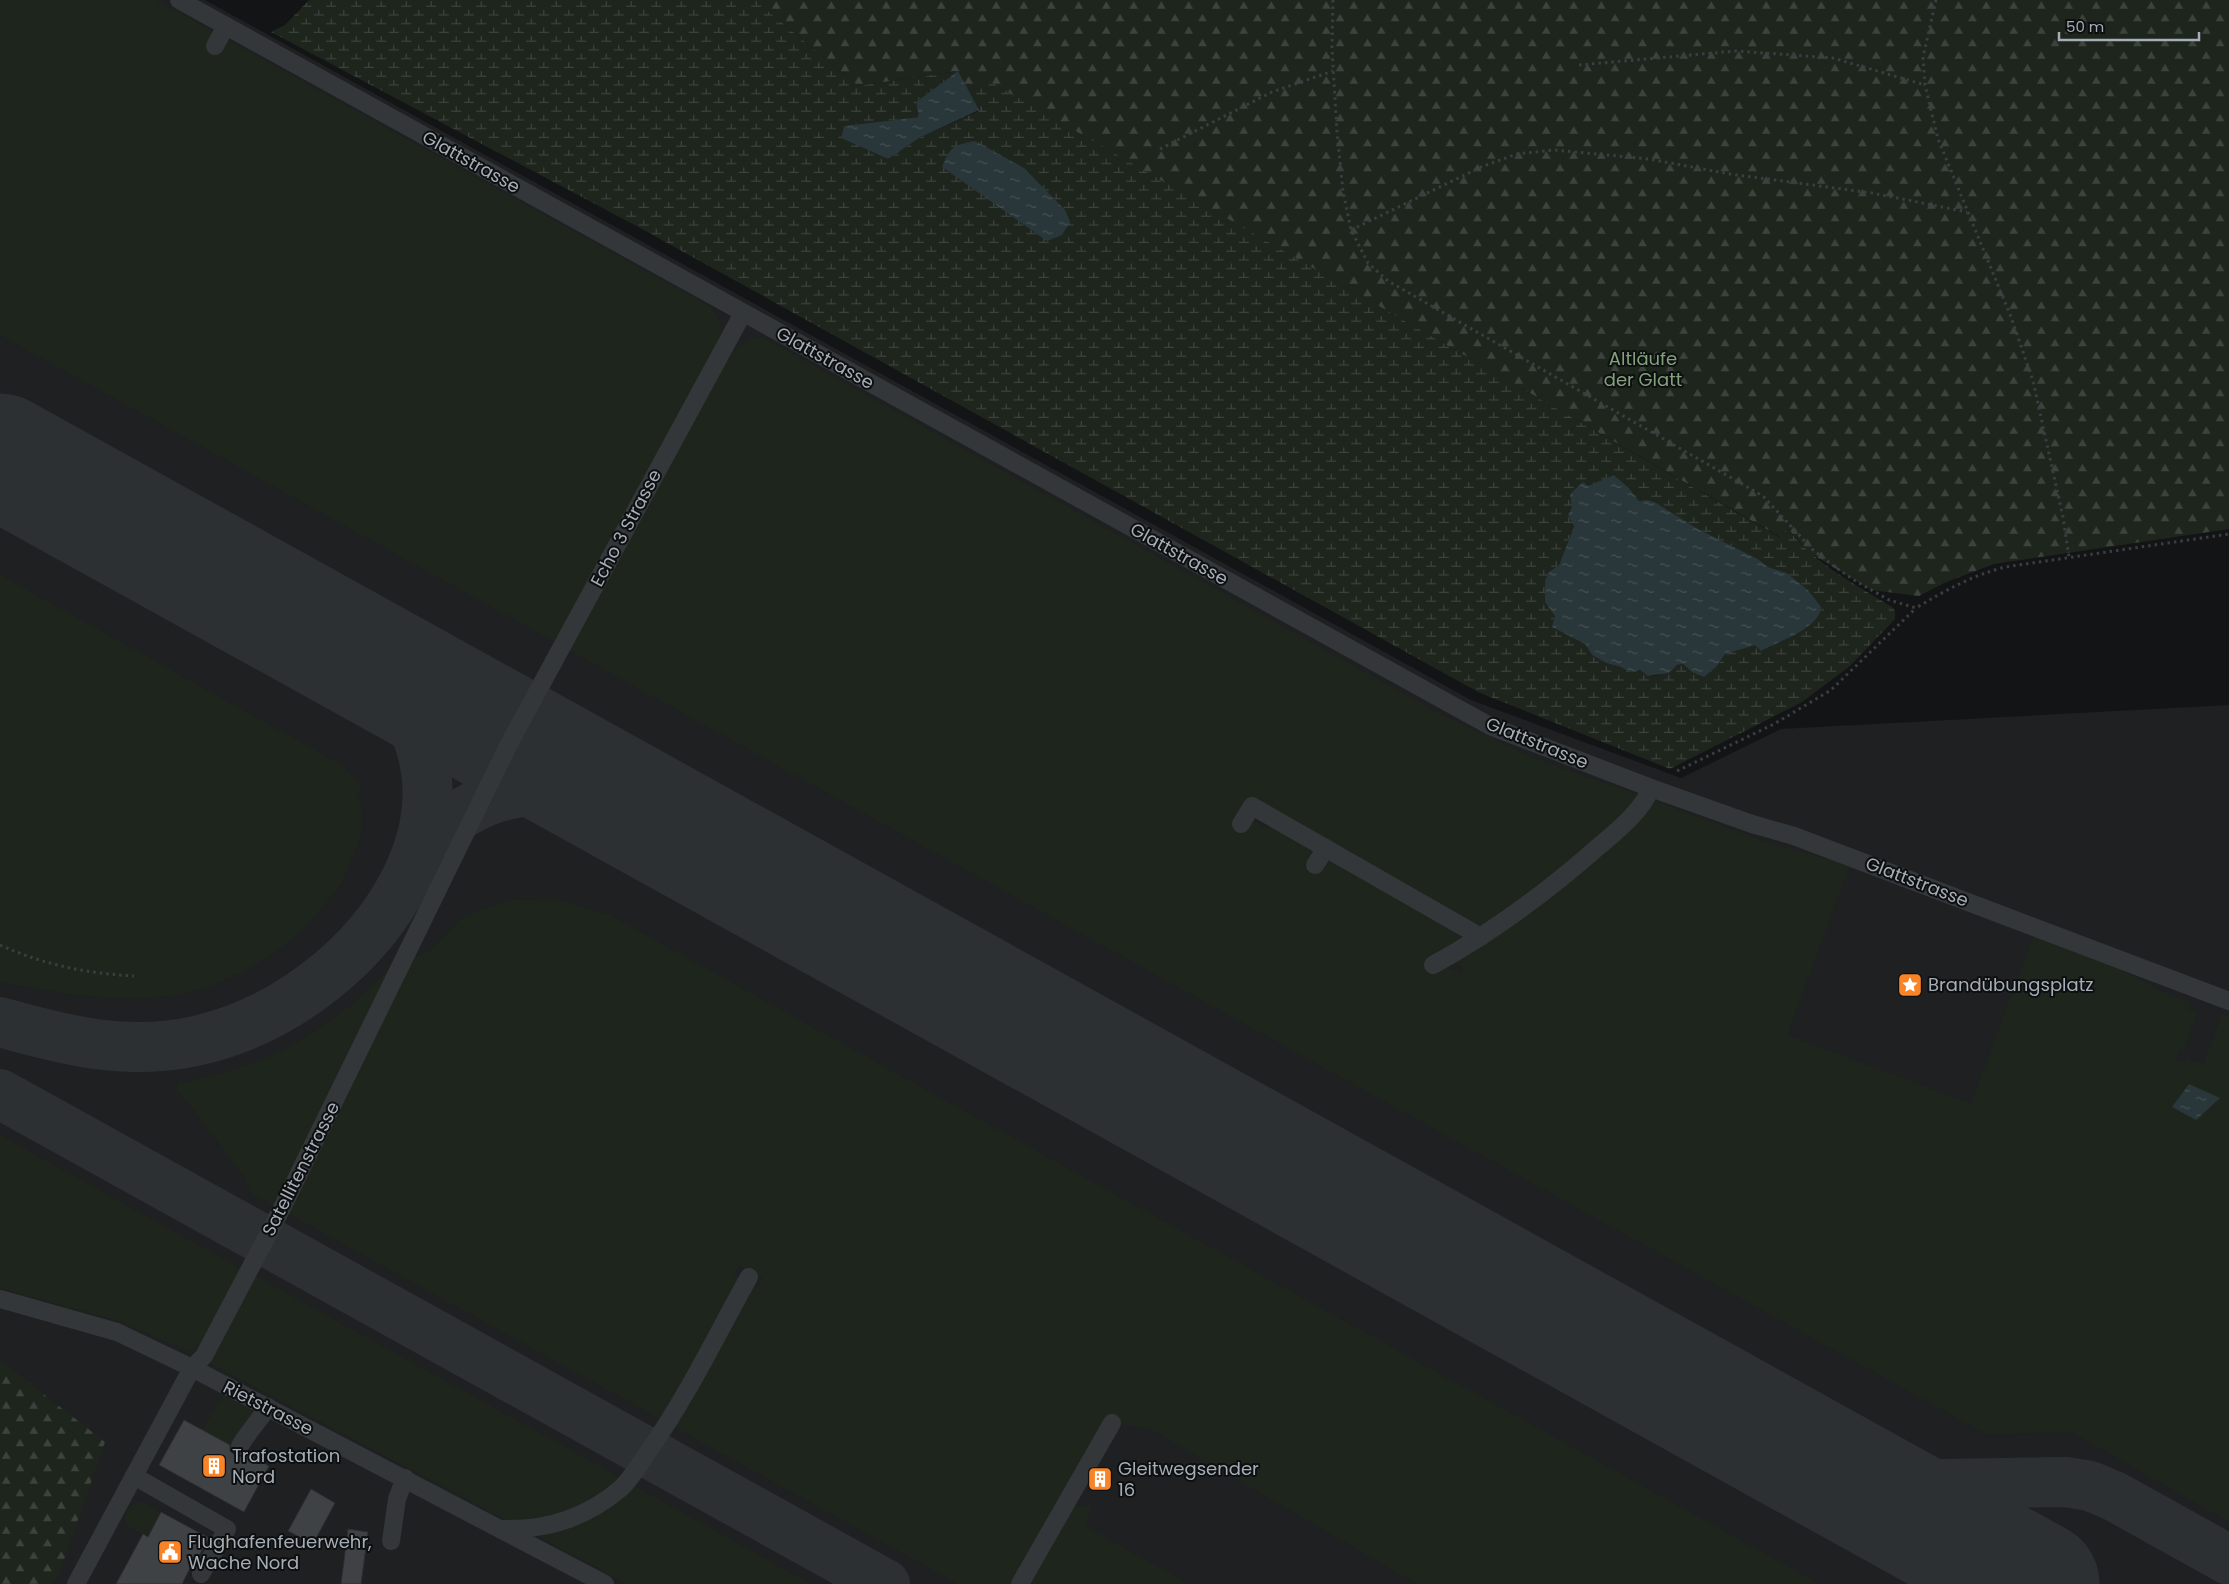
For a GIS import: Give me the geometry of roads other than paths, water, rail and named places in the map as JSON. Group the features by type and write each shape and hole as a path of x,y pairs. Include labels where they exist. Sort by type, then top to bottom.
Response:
{"lane":[{"name":"Glattstrasse","path":"179,0 1476,719 1521,739 1651,788 1752,824 1794,836 2229,1001"},
{"path":"215,46 226,26"},
{"name":"Echo 3 Strasse","path":"509,744 743,313"},
{"name":"Satellitenstrasse","path":"76,1584 192,1368 204,1356 284,1204 509,744"},
{"path":"1458,969 1438,963 1481,937 1541,895 1606,840 1639,809 1651,788"},
{"path":"1241,824 1252,806 1481,937"},
{"path":"1315,865 1326,848"},
{"path":"503,1529 536,1528 567,1521 596,1506 621,1488 670,1420 749,1277"},
{"name":"Rietstrasse","path":"0,1299 117,1332 268,1407 605,1584"},
{"path":"240,1446 268,1407"},
{"path":"1020,1584 1112,1423"},
{"path":"134,1476 227,1529 201,1574"},
{"path":"391,1541 397,1499 405,1478"}],"water":[{"path":"958,71 979,110 921,137 888,159 841,138 844,126 919,117 916,102"},
{"path":"975,141 1024,168 1065,210 1070,222 1062,235 1047,241 942,167 947,155 953,148"},
{"path":"1614,475 1629,488 1639,501 1648,500 1656,503 1698,529 1758,559 1768,567 1787,573 1809,591 1821,607 1819,615 1797,634 1761,651 1755,645 1725,654 1717,666 1704,677 1692,672 1683,664 1677,665 1669,673 1648,676 1640,670 1630,672 1621,667 1606,663 1592,655 1585,644 1552,627 1555,616 1545,602 1545,581 1549,572 1559,565 1574,526 1568,515 1572,507 1570,494 1583,482 1588,486"},
{"path":"2189,1084 2220,1098 2196,1120 2172,1107"}],"place":[{"name":"Brandübungsplatz","path":"1910,985"},
{"name":"Trafostation Nord","path":"214,1466"},
{"name":"Gleitwegsender 16","path":"1100,1479"},
{"name":"Flughafenfeuerwehr, Wache Nord","path":"170,1552"}],"park label":[{"name":"Altläufe der Glatt","path":"1643,369"}]}
